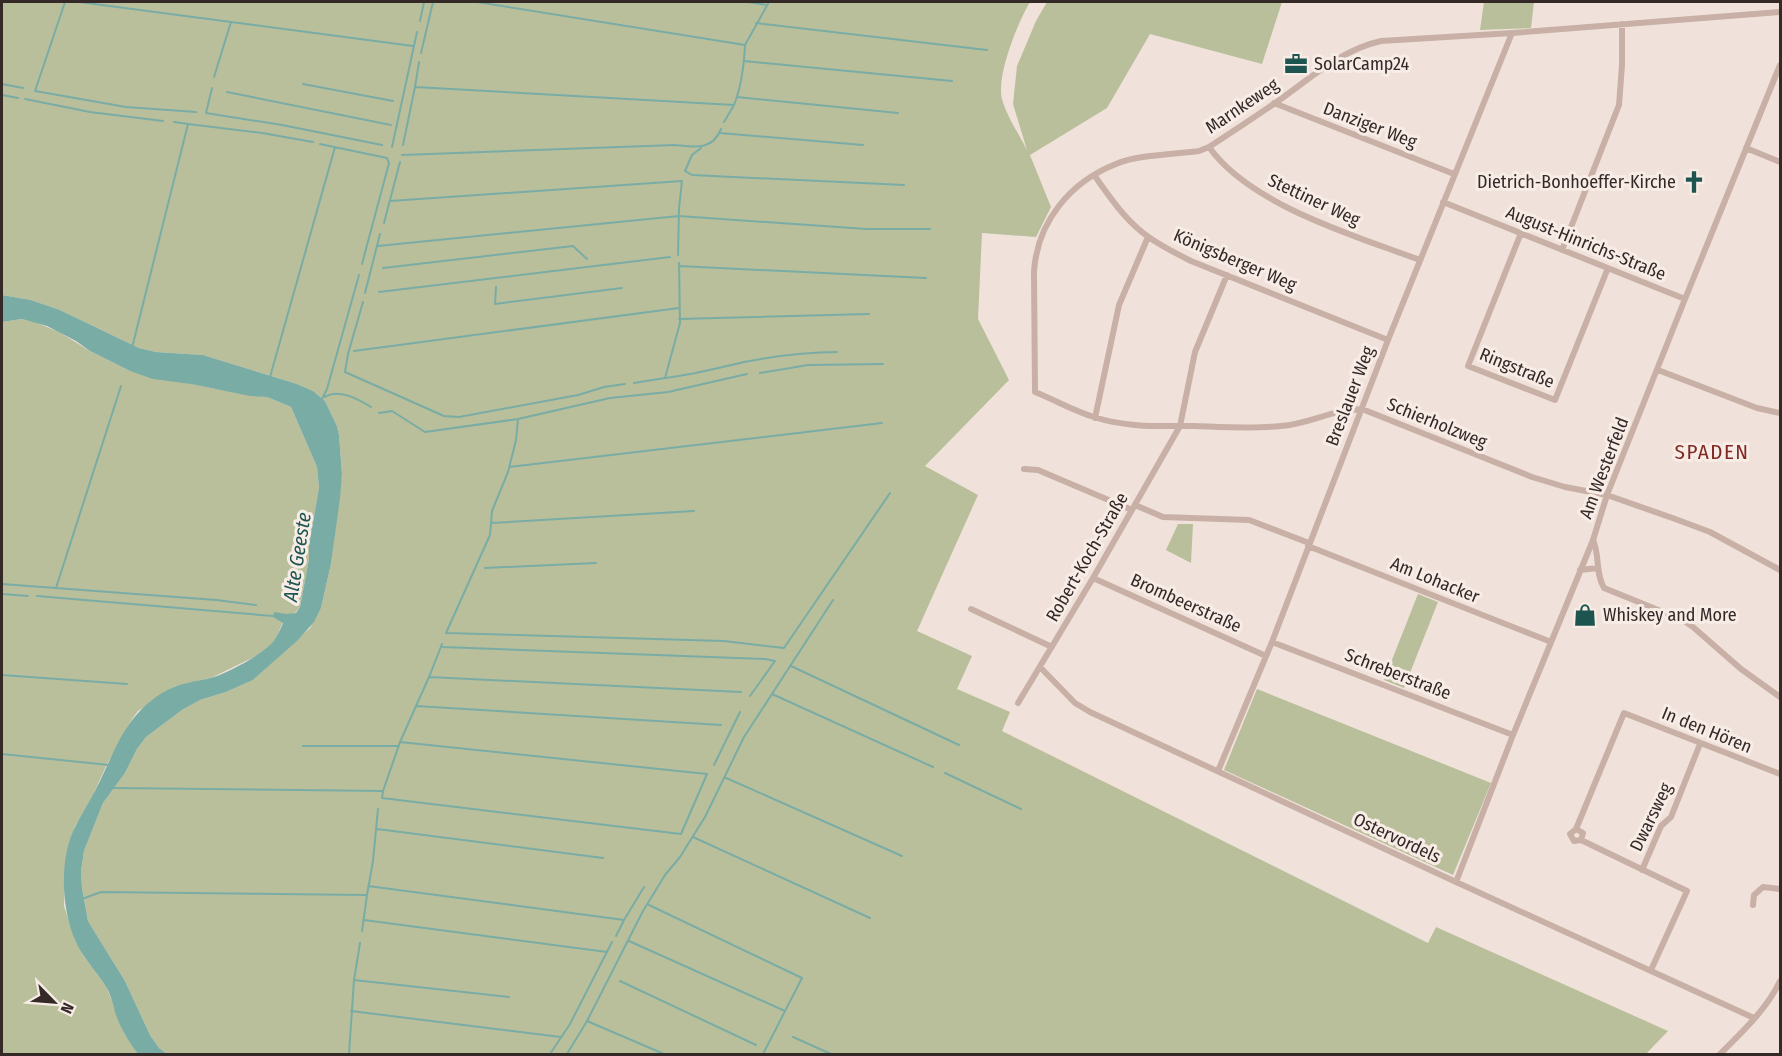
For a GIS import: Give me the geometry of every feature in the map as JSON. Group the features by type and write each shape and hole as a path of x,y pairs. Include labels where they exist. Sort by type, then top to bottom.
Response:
{"street":[{"name":"Marnkeweg","path":"1035,392 1035,256 1051,215 1061,202 1076,187 1117,163 1199,151 1209,147 1342,55 1367,44 1393,40 1780,12"},
{"path":"1562,250 1619,105 1622,24"},
{"name":"Breslauer Weg","path":"1218,771 1272,642 1388,340 1512,33"},
{"name":"Am Westerfeld","path":"1456,882 1593,540 1607,495 1780,65"},
{"name":"Danziger Weg","path":"1274,103 1454,174"},
{"name":"Stettiner Weg","path":"1209,147 1219,160 1242,181 1299,213 1420,260"},
{"path":"1746,148 1780,162"},
{"name":"Königsberger Weg","path":"1094,175 1127,219 1148,237 1191,261 1388,340"},
{"name":"August-Hinrichs-Straße","path":"1443,202 1685,299"},
{"name":"Ringstraße","path":"1521,233 1468,366 1555,400 1608,268"},
{"path":"1095,418 1119,305 1148,237"},
{"name":"Robert-Koch-Straße","path":"1018,703 1180,426 1195,352 1227,275"},
{"path":"1658,370 1757,408 1780,413"},
{"name":"Schierholzweg","path":"1035,392 1095,418 1147,427 1283,426 1304,423 1350,409 1362,409 1532,477 1564,487 1607,495 1710,532 1780,570"},
{"name":"Am Lohacker","path":"1024,469 1038,470 1163,517 1249,520 1551,642"},
{"path":"1593,540 1597,547 1604,588 1683,620 1754,680 1780,697"},
{"path":"1580,570 1599,568"},
{"name":"Brombeerstraße","path":"1093,578 1266,656"},
{"path":"971,609 1052,647"},
{"name":"Schreberstraße","path":"1272,642 1513,735"},
{"name":"Ostervordels","path":"1040,667 1075,703 1090,712 1755,1018"},
{"name":"In den Hören","path":"1576,829 1623,713 1780,774"},
{"name":"Dwarsweg","path":"1642,870 1661,826 1671,817 1700,744"},
{"path":"1581,840 1583,833 1576,829 1570,834 1571,838 1578,842 1581,840 1687,891 1651,970"},
{"path":"1753,905 1754,895 1763,887 1780,889"},
{"path":"1720,1054 1755,1018 1780,981"}],"green space":[{"path":"2,2 1030,2 1009,49 1001,89 1007,112 1027,150 1013,104 1017,66 1036,21 1047,2 1282,2 1262,64 1150,34 1107,108 1030,155 1051,207 1036,237 982,233 978,319 1009,380 925,466 978,495 917,631 972,656 957,689 1010,712 1002,731 1428,943 1436,927 1668,1031 1646,1054 167,1054 159,1048 150,1035 125,981 88,921 81,871 84,851 103,803 125,773 146,737 182,710 200,700 253,680 310,628 321,608 331,564 342,474 339,435 325,401 313,391 297,384 203,355 156,352 139,348 60,310 31,300 2,295"},
{"path":"1484,2 1534,2 1531,28 1480,30"},
{"path":"22,319 59,332 130,371 267,397 291,407 317,467 319,489 300,607 295,613 286,615 275,640 260,654 213,677 174,687 138,711 107,764 70,840 65,865 64,906 75,940 84,957 106,986 125,1034 138,1054 2,1054 2,322"},
{"path":"1178,524 1193,524 1191,563 1166,550"},
{"path":"1418,594 1438,602 1404,688 1384,680"},
{"path":"1257,689 1491,783 1453,875 1224,770"}],"water":[{"name":"Alte Geeste","path":"2,295 31,300 60,310 139,348 156,352 203,355 297,384 313,391 325,401 339,435 342,474 340,498 331,564 321,608 314,622 298,640 253,680 200,700 182,710 146,737 125,773 103,803 84,851 81,871 88,921 125,981 150,1035 159,1048 167,1054 138,1054 120,1025 107,988 78,946 70,927 65,898 67,852 76,825 118,743 140,711 168,690 221,675 256,656 275,639 283,623 273,617 274,612 296,613 300,607 319,488 317,467 291,407 267,397 153,379 130,371 90,351 47,326 22,319 2,322"}],"waterway":[{"path":"65,2 35,91 126,107 196,112"},
{"path":"79,2 231,22"},
{"path":"420,21 424,2"},
{"path":"421,53 433,2"},
{"path":"477,2 745,45 742,75 734,105"},
{"path":"748,2 767,5"},
{"path":"745,45 769,2"},
{"path":"214,77 231,22 413,46"},
{"path":"756,23 987,50"},
{"path":"392,147 417,32"},
{"path":"744,61 952,81"},
{"path":"415,87 419,62"},
{"path":"2,84 23,88"},
{"path":"303,84 393,101"},
{"path":"403,145 415,87 734,105 724,122"},
{"path":"212,88 206,113 382,145"},
{"path":"227,92 391,125"},
{"path":"2,95 18,98"},
{"path":"737,97 898,113"},
{"path":"25,99 90,112 163,121"},
{"path":"174,122 188,124"},
{"path":"132,348 188,124 313,142"},
{"path":"402,155 675,145 696,147 713,141 721,129"},
{"path":"720,133 863,145"},
{"path":"320,144 387,158 389,163 362,264"},
{"path":"270,377 335,147"},
{"path":"701,148 692,155 685,171 692,175 904,185"},
{"path":"384,223 400,162"},
{"path":"390,201 682,181 678,255"},
{"path":"378,246 679,216 867,229 930,229"},
{"path":"365,293 380,234"},
{"path":"383,268 573,246 587,259"},
{"path":"379,292 670,257"},
{"path":"634,383 665,378 680,323 679,263"},
{"path":"679,266 926,278"},
{"path":"321,401 327,389 359,275"},
{"path":"496,287 495,304 622,288"},
{"path":"363,302 345,372 444,416 459,417 625,384"},
{"path":"354,351 679,308"},
{"path":"679,319 869,314"},
{"path":"665,378 767,358 837,352"},
{"path":"760,373 808,365 883,364"},
{"path":"518,419 610,398 668,392 747,374"},
{"path":"56,588 121,386"},
{"path":"325,397 342,394 371,407"},
{"path":"379,413 392,411 425,432 518,419 516,440 508,472 492,511 490,535 446,633 724,641 784,648 890,493"},
{"path":"509,467 882,423"},
{"path":"491,523 694,511"},
{"path":"485,568 596,563"},
{"path":"2,584 256,605"},
{"path":"2,594 28,596"},
{"path":"37,596 273,616"},
{"path":"567,1054 587,1021 643,911 705,817 744,737 833,600"},
{"path":"113,788 383,791 400,742 442,644"},
{"path":"442,647 775,661 750,696"},
{"path":"791,666 959,745"},
{"path":"2,675 127,684"},
{"path":"429,677 741,692"},
{"path":"772,694 933,767"},
{"path":"416,706 721,725"},
{"path":"714,765 740,712"},
{"path":"383,791 382,798 681,834 707,774 400,742"},
{"path":"303,746 399,746"},
{"path":"2,754 109,765"},
{"path":"945,773 1021,809"},
{"path":"724,777 902,856"},
{"path":"82,899 101,892 367,895 378,809"},
{"path":"377,829 603,858"},
{"path":"693,837 870,918"},
{"path":"368,886 624,920 644,887"},
{"path":"362,931 367,895"},
{"path":"649,905 802,978 763,1054"},
{"path":"364,920 607,952"},
{"path":"616,936 624,920"},
{"path":"629,941 785,1011"},
{"path":"550,1054 570,1024 612,942"},
{"path":"360,943 354,980 509,997"},
{"path":"349,1054 354,980"},
{"path":"620,981 756,1045"},
{"path":"351,1011 561,1037"},
{"path":"587,1021 664,1054"},
{"path":"793,1037 831,1054"}],"place":[{"name":"SolarCamp24","path":"1296,64"},
{"name":"Dietrich-Bonhoeffer-Kirche","path":"1694,182"},
{"name":"Whiskey and More","path":"1585,615"}],"district":[{"name":"SPADEN","path":"1712,452"}]}
